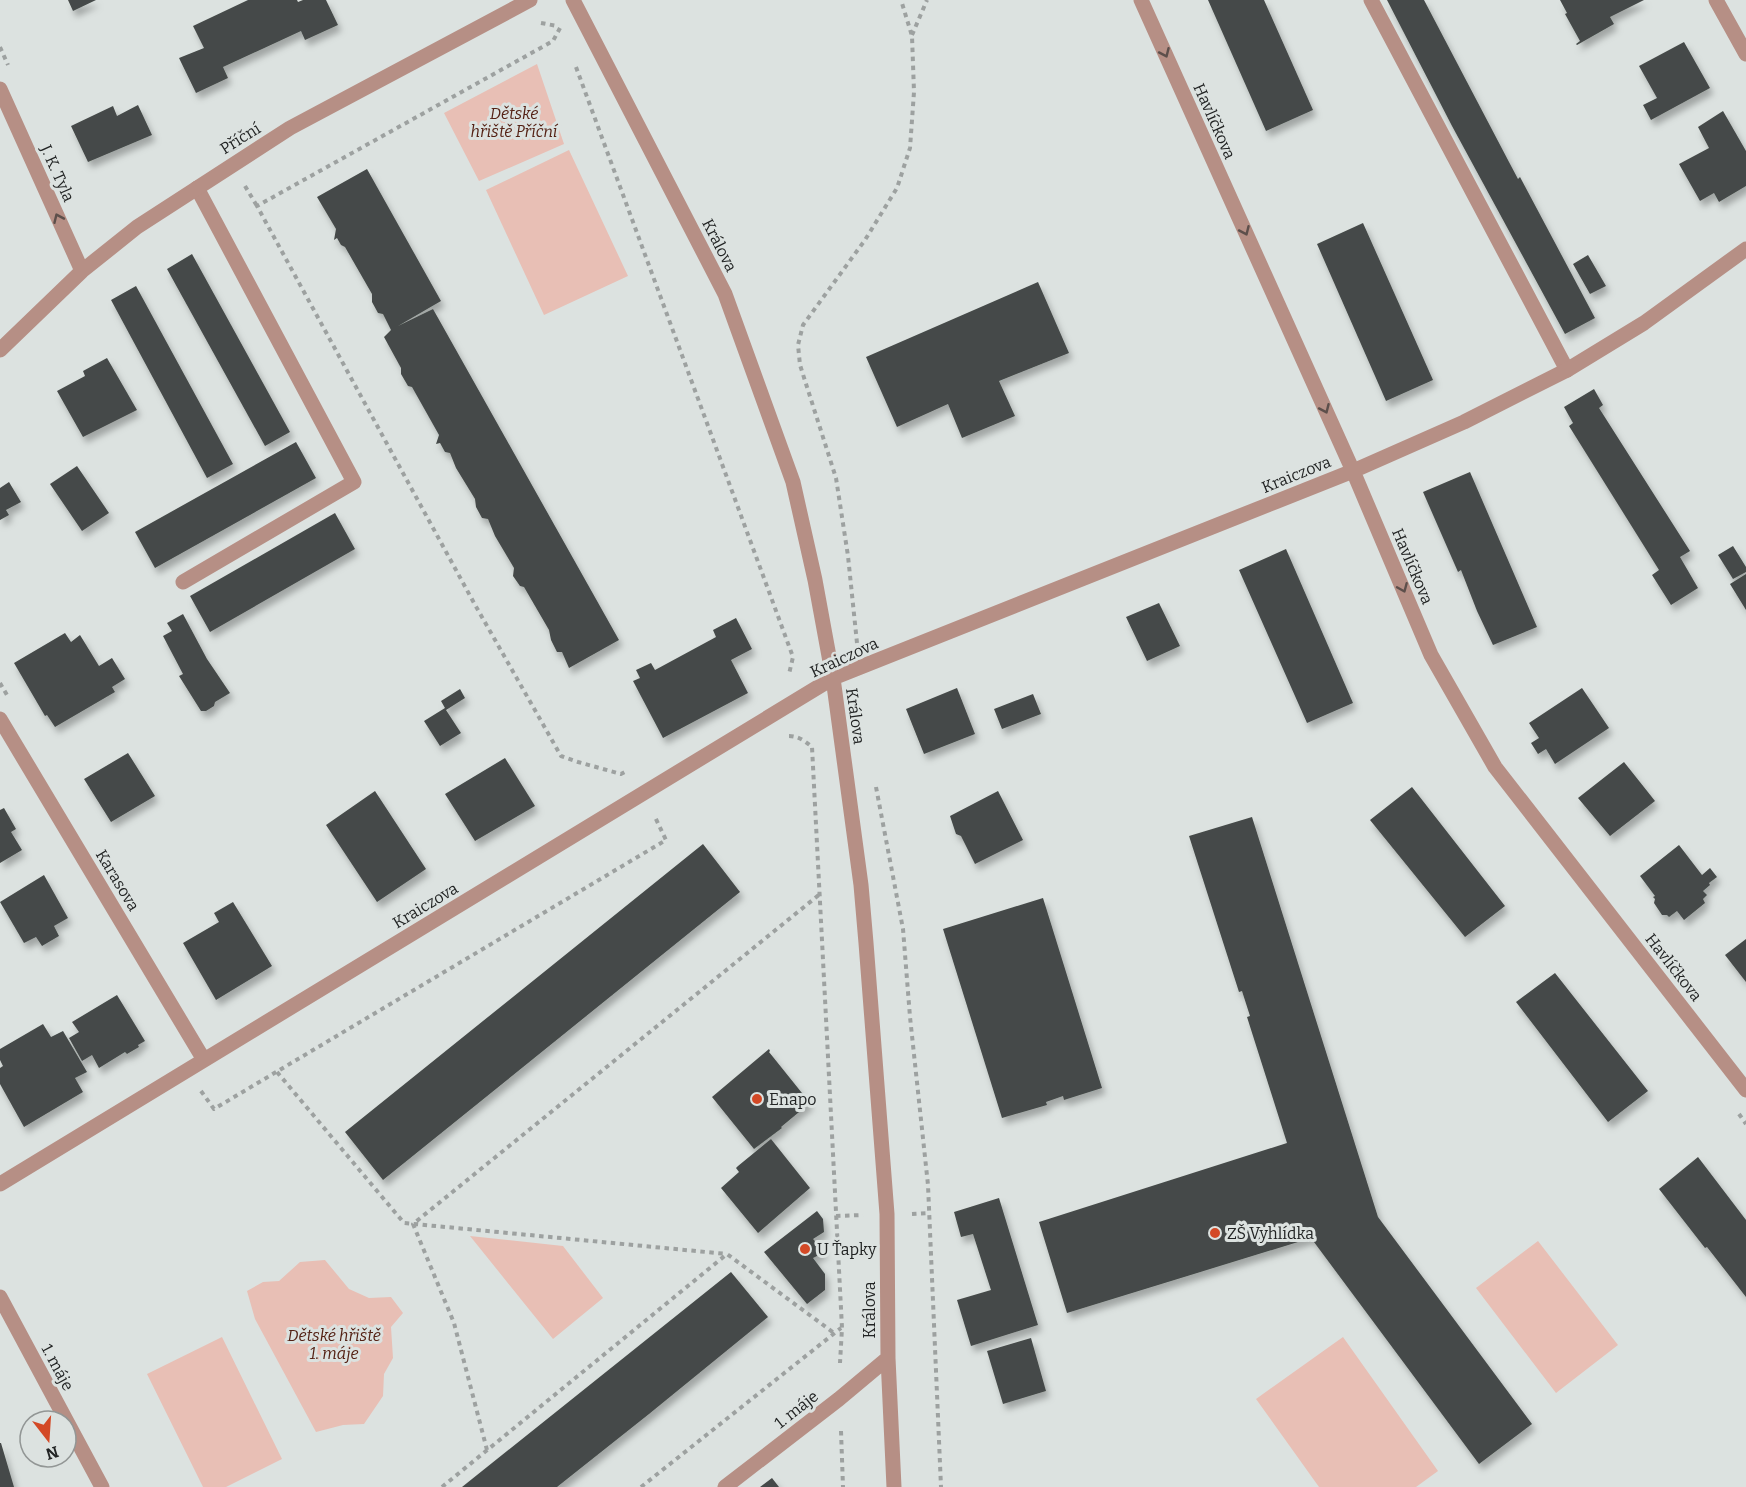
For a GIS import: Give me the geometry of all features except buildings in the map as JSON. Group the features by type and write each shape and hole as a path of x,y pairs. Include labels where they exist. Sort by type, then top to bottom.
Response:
{"street":[{"name":"Příční","path":"0,350 82,271 137,227 196,188 290,128 530,0"},
{"name":"Králova","path":"573,0 725,294 793,482 815,580 833,678 861,885 887,1214 888,1358 894,1487"},
{"name":"Havlíčkova","path":"1141,0 1353,471 1431,655 1495,767 1746,1090"},
{"path":"1371,0 1567,370"},
{"path":"1716,0 1746,54"},
{"name":"J. K. Tyla","path":"0,89 82,271"},
{"path":"183,582 354,482 196,188"},
{"name":"Kraiczova","path":"0,1184 833,678 1353,471 1464,422 1567,370 1644,323 1746,249"},
{"name":"Karasova","path":"0,719 204,1060"},
{"name":"1. máje","path":"0,1297 102,1487"},
{"name":"1. máje","path":"725,1487 888,1358"}],"path":[{"path":"859,668 848,556 836,478 800,365 798,345 803,325 865,240 897,188 910,148 914,92 912,36 901,0"},
{"path":"912,36 927,0"},
{"path":"499,17 561,26"},
{"path":"561,26 565,38"},
{"path":"561,26 553,41 257,206 474,603 561,756 621,774 632,769"},
{"path":"0,47 10,68"},
{"path":"573,60 793,657 788,681"},
{"path":"0,683 12,703"},
{"path":"784,738 792,736 813,747 842,1328 839,1399 843,1487"},
{"path":"876,786 903,929 928,1185 941,1487"},
{"path":"187,1071 214,1109 666,840 644,793"},
{"path":"413,1224 820,894"},
{"path":"277,1072 404,1223 727,1254 834,1333"},
{"path":"1732,1106 1746,1124"},
{"path":"413,1224 454,1323 487,1450"},
{"path":"442,1487 727,1254"},
{"path":"641,1487 842,1328"}],"green space":[{"name":"Dětské hřiště Příční","path":"537,64 564,144 479,181 444,113"},
{"path":"569,150 628,276 544,315 486,190"},
{"path":"470,1236 563,1246 603,1298 553,1339"},
{"path":"1538,1241 1618,1345 1556,1393 1476,1288"},
{"name":"Dětské hřiště 1. máje","path":"325,1260 349,1289 369,1298 391,1297 403,1313 391,1327 393,1358 384,1374 383,1396 364,1424 343,1425 316,1432 255,1319 247,1291 263,1282 279,1281 300,1262"},
{"path":"222,1337 282,1459 226,1487 203,1487 147,1374"},
{"path":"1343,1337 1438,1471 1416,1487 1319,1487 1256,1399"}],"place":[{"name":"Enapo","path":"757,1099"},
{"name":"ZŠ Vyhlídka","path":"1215,1233"},
{"name":"U Ťapky","path":"805,1249"}]}
